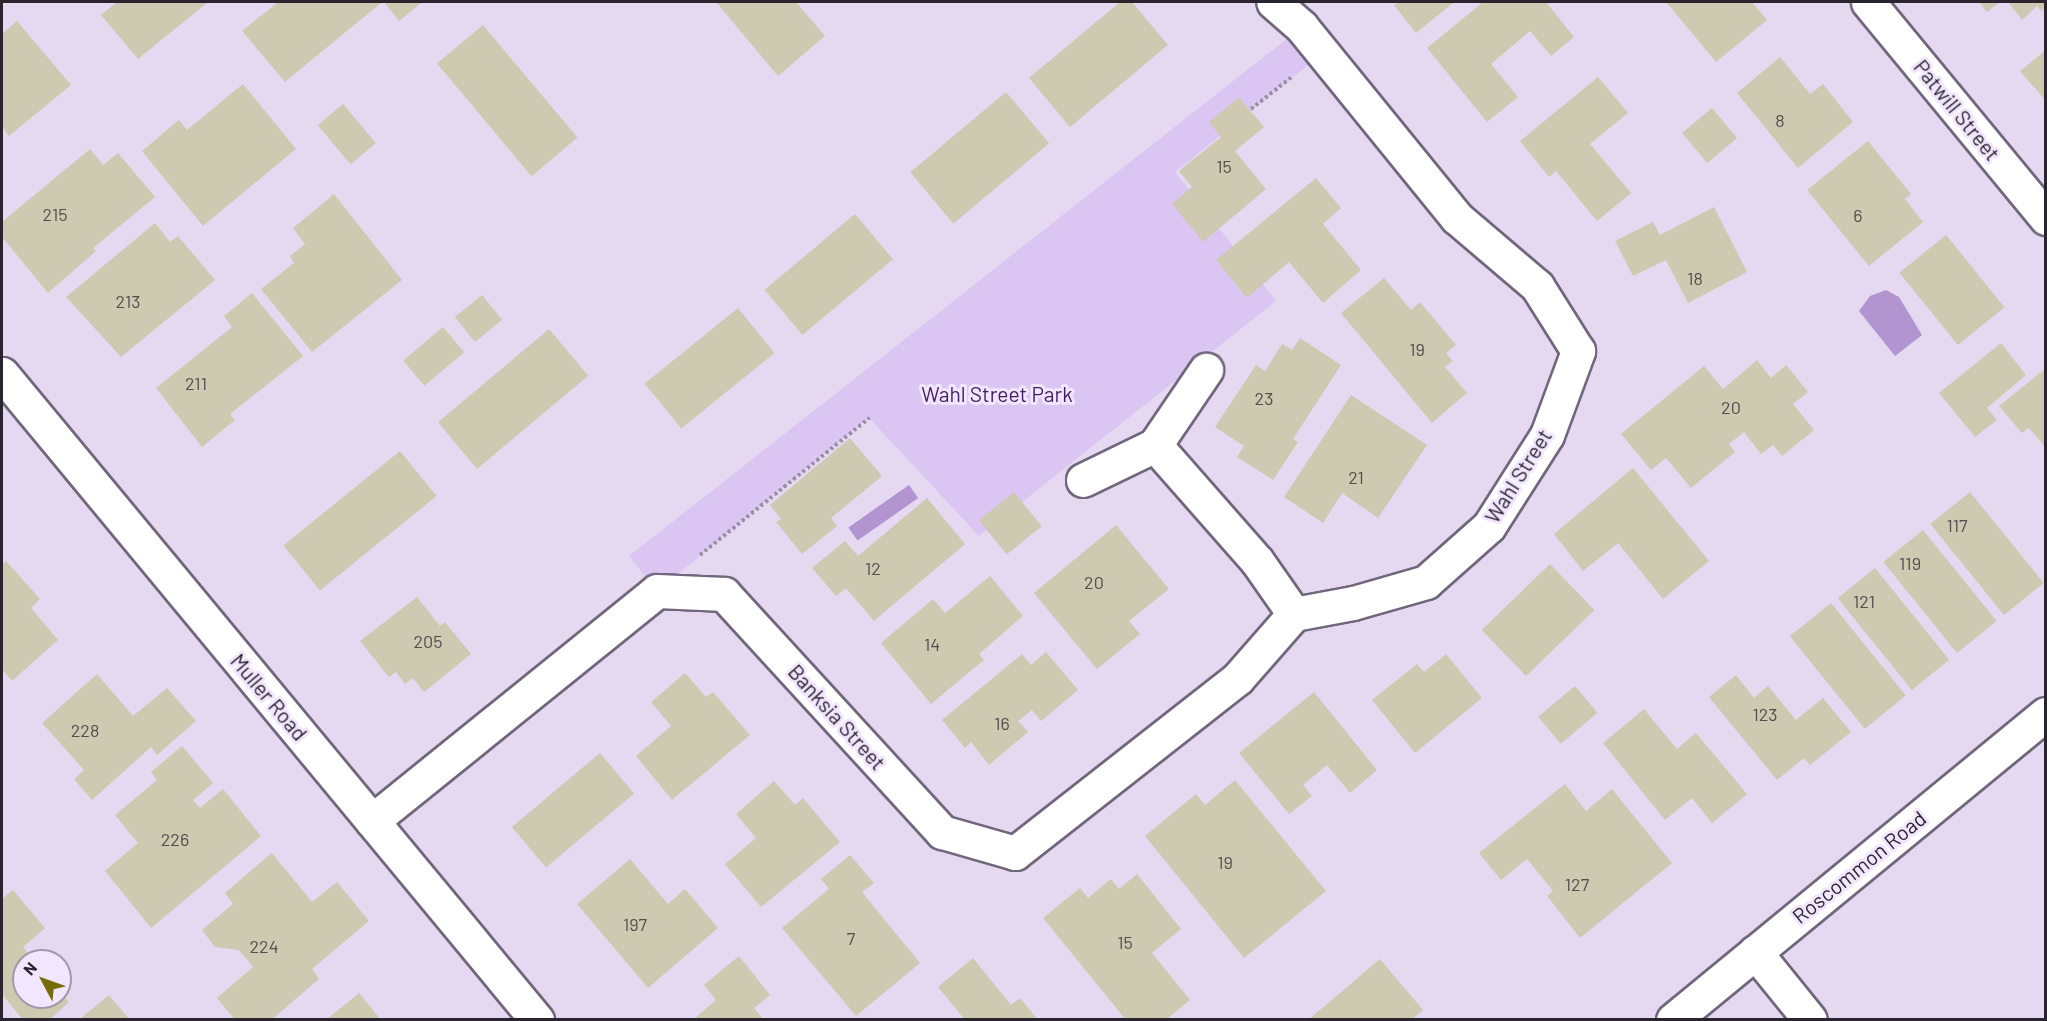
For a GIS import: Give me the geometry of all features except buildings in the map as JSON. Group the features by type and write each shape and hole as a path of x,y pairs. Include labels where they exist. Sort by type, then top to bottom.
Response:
{"street":[{"name":"Wahl Street","path":"1273,2 1302,27 1457,218 1537,286 1578,351 1547,435 1489,526 1426,582 1294,614"},
{"name":"Patwill Street","path":"1868,2 2046,218"},
{"path":"1083,480 1155,445 1206,370"},
{"name":"Muller Road","path":"2,374 537,1020"},
{"path":"1155,445 1257,561 1294,614"},
{"name":"Banksia Street","path":"372,821 657,591 724,594 942,832 1015,853 1238,678 1294,614"},
{"name":"Roscommon Road","path":"1673,1020 2046,714"},
{"path":"1755,952 1810,1020"}],"path":[{"path":"1251,109 1323,53"},
{"path":"689,593 701,552 869,418"}],"green space":[{"name":"Wahl Street Park","path":"1302,27 1323,53 1175,172 1276,301 979,536 869,418 657,591 629,556"}],"shaded area":[{"path":"1886,290 1899,297 1922,335 1895,356 1859,311 1870,296"},
{"path":"909,485 918,498 858,541 848,527"}]}
